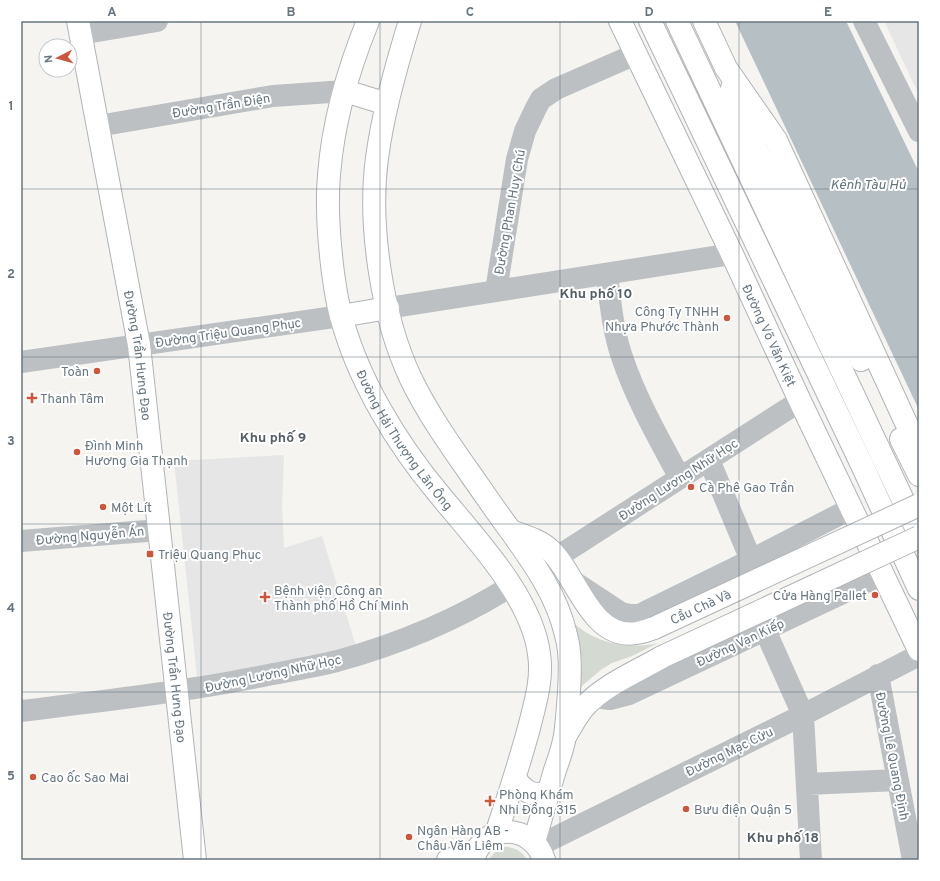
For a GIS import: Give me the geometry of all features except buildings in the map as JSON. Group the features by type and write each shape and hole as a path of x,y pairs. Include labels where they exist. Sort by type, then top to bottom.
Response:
{"main road":[{"name":"Đường Hải Thượng Lãn Ông","path":"368,21 353,61 334,137 329,176 327,214 330,254 341,316 365,380 394,432 433,488 480,545 511,586 528,616 536,635 540,661 537,697 515,779 496,834"},
{"path":"410,21 401,48 387,104 377,160 374,200 382,281 400,351 410,377 423,403 444,437 533,562 546,584 561,619 566,635 570,666 565,738"},
{"name":"Đường Võ Văn Kiệt","path":"620,21 919,650"},
{"name":"Đường Võ Văn Kiệt","path":"650,21 862,465 919,589"},
{"path":"677,21 919,534"},
{"path":"704,21 726,68 743,123 919,475"},
{"name":"Đường Trần Hưng Đạo","path":"79,27 139,345 195,860"},
{"path":"726,68 776,140 919,451"},
{"path":"345,91 387,104"},
{"path":"341,316 388,308"},
{"name":"Cầu Chà Và","path":"511,531 540,543 557,557 594,615 603,625 614,631 626,634 636,634 654,628 919,505"},
{"path":"538,849 548,794 565,738 577,716 595,697 609,687 662,657 919,537"},
{"path":"515,779 522,787 531,793 548,794"},
{"path":"448,860 474,856 481,844 488,838 504,832 520,833 538,849"}],"street":[{"path":"79,27 157,21"},
{"path":"864,21 919,131"},
{"name":"Đường Phan Huy Chú","path":"496,291 517,159 525,131 541,99 556,89 636,54"},
{"name":"Đường Trần Điện","path":"98,126 273,96 345,91"},
{"path":"388,308 732,254"},
{"path":"607,274 614,322 622,356 640,400 680,478"},
{"name":"Đường Triệu Quang Phục","path":"21,362 341,316"},
{"name":"Đường Lương Nhữ Học","path":"557,557 800,401"},
{"path":"708,460 752,560"},
{"path":"574,582 621,613 639,615 752,560 852,508"},
{"name":"Đường Nguyễn Án","path":"21,541 159,530"},
{"name":"Đường Vạn Kiếp","path":"595,697 610,699 629,694 883,574"},
{"name":"Đường Lương Nhữ Học","path":"21,711 176,692 315,666 368,652 449,621 511,586"},
{"path":"765,630 803,715 811,860"},
{"name":"Đường Mạc Cửu","path":"538,849 919,655"},
{"name":"Đường Lê Quang Định","path":"878,675 913,860"},
{"path":"807,784 898,780"}],"shaded area":[{"path":"891,21 919,21 919,95 885,23"},
{"name":"Bệnh viện Công an Thành phố Hồ Chí Minh","path":"284,455 282,506 284,548 322,536 356,646 246,669 197,676 174,461"},
{"path":"570,620 589,634 611,643 634,646 658,643 632,656 612,663 602,669 574,694"},
{"path":"505,847 518,850 527,860 489,860 492,855"}],"water":[{"name":"Kênh Tàu Hủ","path":"735,21 846,21 919,172 919,410"}],"place":[{"name":"Công Ty TNHH Nhựa Phước Thành","path":"727,318"},
{"name":"Toàn","path":"97,371"},
{"name":"Thanh Tâm","path":"32,398"},
{"name":"Đình Minh Hương Gia Thạnh","path":"77,452"},
{"name":"Cà Phê Gao Trần","path":"691,487"},
{"name":"Một Lít","path":"103,507"},
{"name":"Triệu Quang Phục","path":"150,554"},
{"name":"Cửa Hàng Pallet","path":"875,595"},
{"name":"Bệnh viện Công an Thành phố Hồ Chí Minh","path":"265,597"},
{"name":"Cao ốc Sao Mai","path":"33,777"},
{"name":"Phòng Khám Nhi Đồng 315","path":"490,801"},
{"name":"Bưu điện Quận 5","path":"686,809"},
{"name":"Ngân Hàng AB - Châu Văn Liêm","path":"409,837"}],"district":[{"name":"Khu phố 10","path":"596,293"},
{"name":"Khu phố 9","path":"273,437"},
{"name":"Khu phố 18","path":"783,837"}]}
